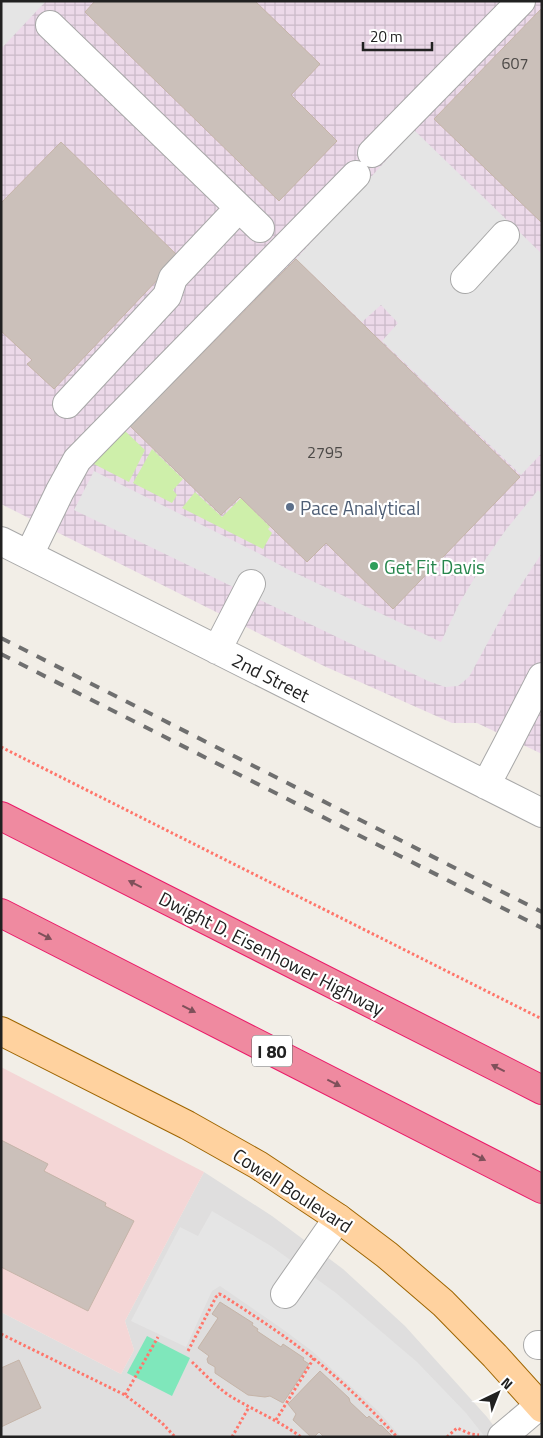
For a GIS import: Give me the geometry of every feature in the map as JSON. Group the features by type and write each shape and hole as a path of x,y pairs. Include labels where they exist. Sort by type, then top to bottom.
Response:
{"highway":[{"name":"Dwight D. Eisenhower Highway","path":"1,816 542,1090"},
{"name":"I 80","path":"1,913 542,1189"}],"main road":[{"name":"Cowell Boulevard","path":"1,1031 187,1125 258,1165 338,1218 387,1255 443,1303 541,1406"}],"street":[{"path":"372,153 521,1"},
{"path":"50,25 260,228"},
{"path":"29,555 77,460 356,175"},
{"path":"67,404 167,296 173,278 239,208"},
{"path":"465,279 505,235"},
{"name":"2nd Street","path":"1,541 542,813"},
{"path":"217,650 251,584"},
{"path":"486,785 542,676"},
{"path":"285,1294 338,1218"},
{"path":"502,1437 541,1406"}],"path":[{"path":"1,747 542,1019"},
{"path":"188,1351 219,1294 261,1320 314,1358 377,1415 397,1437"},
{"path":"1,1334 125,1395 162,1423 175,1437"},
{"path":"125,1395 158,1337"},
{"path":"276,1420 314,1358"},
{"path":"192,1362 221,1390 249,1407 276,1420 301,1437"},
{"path":"232,1437 249,1407"},
{"path":"447,1437 457,1428"}],"shaded area":[{"path":"1,1 542,1 542,754 477,723 452,723 324,666 1,504"},
{"path":"4,1 46,1 1,49 1,4"},
{"path":"414,130 542,254 542,453 521,475 382,341 398,323 381,305 362,322 296,259"},
{"path":"94,471 289,570 441,642 459,604 487,557 538,490 542,494 542,553 511,600 469,677 458,686 445,687 428,681 74,510"},
{"path":"1,1067 204,1172 125,1321 134,1350 121,1374 1,1312"},
{"path":"204,1172 272,1216 343,1269 405,1326 487,1417 502,1437 1,1437 1,1312 121,1374 134,1350 125,1321"},
{"path":"212,1211 271,1246 336,1293 417,1362 466,1413 485,1437 401,1437 378,1411 312,1351 220,1286 212,1291 186,1347 131,1321 180,1227 198,1236"}],"green space":[{"path":"125,431 145,450 129,482 92,463"},
{"path":"152,449 183,479 173,490 177,495 172,503 133,483"},
{"path":"195,492 222,517 241,498 270,527 268,529 272,533 263,549 182,508"},
{"path":"147,1336 190,1358 172,1396 127,1373"}],"building":[{"path":"95,1 255,1 320,64 291,95 337,141 279,201 85,12"},
{"path":"542,8 542,223 434,119"},
{"path":"61,142 179,257 54,389 27,364 32,360 1,331 1,203"},
{"path":"296,259 520,477 393,609 326,543 307,562 240,497 221,515 130,426"},
{"path":"1,1140 48,1164 44,1171 106,1203 105,1206 134,1221 88,1311 1,1267"},
{"path":"220,1302 253,1323 252,1325 258,1329 257,1331 281,1347 283,1344 304,1358 303,1360 309,1364 283,1403 270,1396 248,1395 215,1373 215,1367 208,1363 207,1359 209,1356 198,1348 218,1318 212,1314"},
{"path":"19,1360 41,1408 1,1427 1,1368"},
{"path":"320,1371 367,1418 369,1416 393,1437 324,1437 319,1432 314,1437 311,1437 293,1420 296,1414 288,1404"}],"railway":[{"path":"1,638 542,912"},
{"path":"1,654 542,928"}],"place":[{"name":"Pace Analytical","path":"290,507"},
{"name":"Get Fit Davis","path":"374,566"}]}
